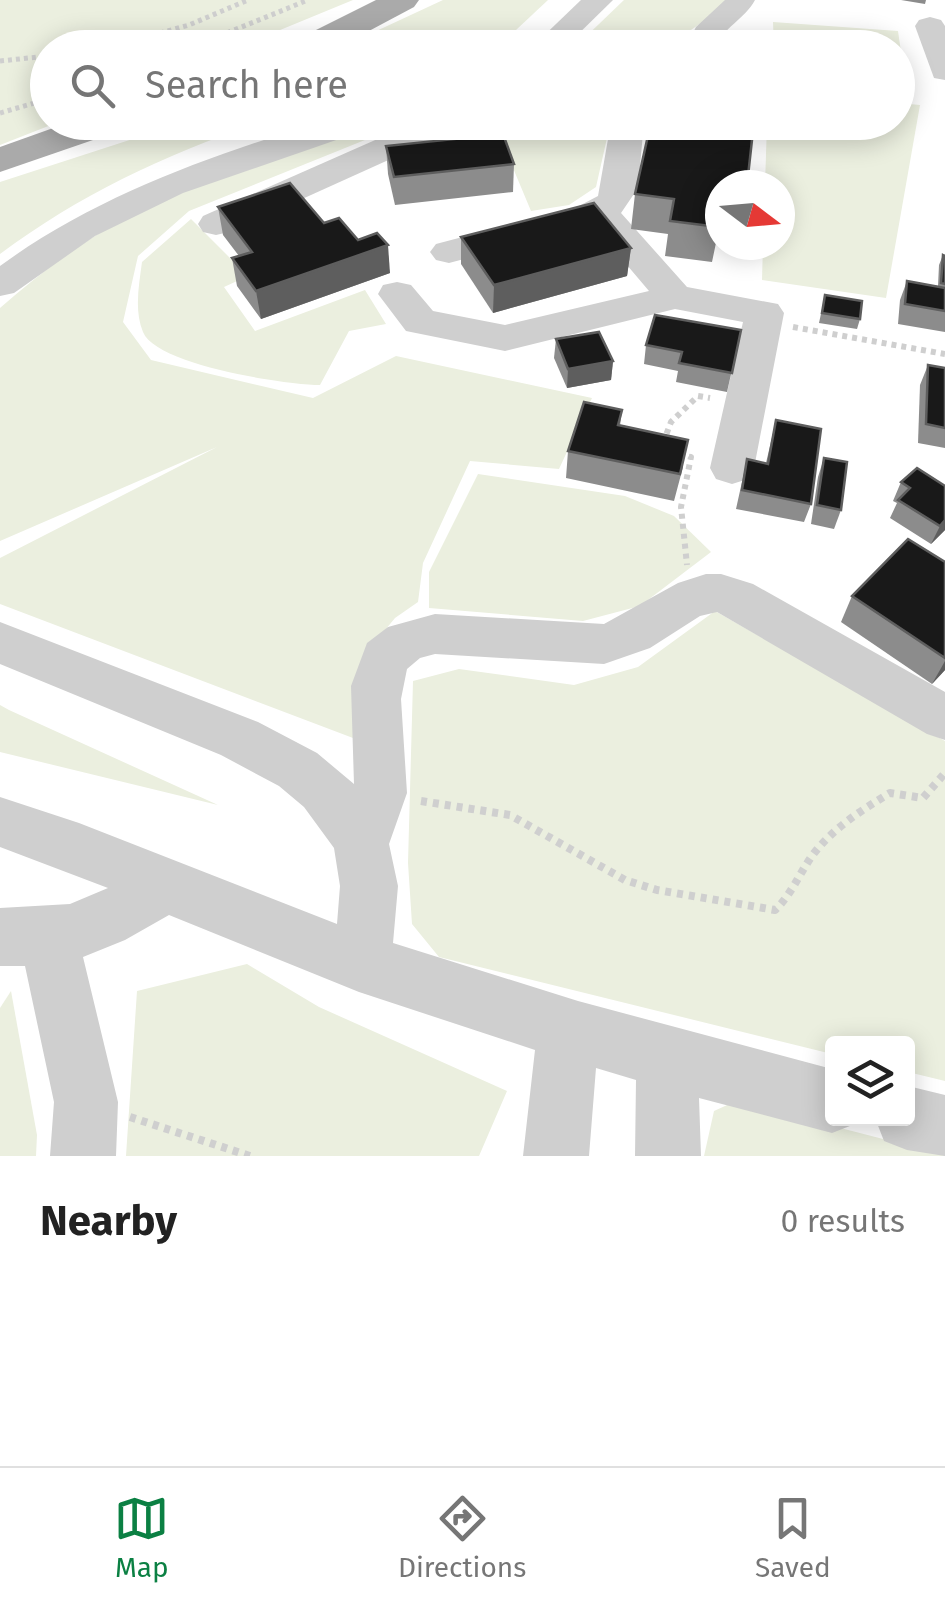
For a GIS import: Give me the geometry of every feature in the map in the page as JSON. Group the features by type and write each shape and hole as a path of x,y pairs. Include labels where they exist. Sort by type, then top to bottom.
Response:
{"main road":[{"path":"343,30 402,0"},
{"path":"0,160 57,140"}],"street":[{"path":"566,30 598,0"},
{"path":"708,30 737,9 740,0"},
{"path":"930,26 945,71"},
{"path":"0,284 71,235 136,200 300,140"},
{"path":"216,224 404,140"},
{"path":"449,252 612,203 637,140"},
{"path":"599,210 675,296"},
{"path":"397,294 420,322 504,338 675,296 764,312 732,468"},
{"path":"360,962 369,889 377,668 392,647 415,636 438,632 570,645 602,644 625,638 711,592 736,598 945,718"},
{"path":"0,642 248,743 284,762 335,801 370,820"},
{"path":"0,822 76,847 164,886 360,962 667,1058 825,1099"},
{"path":"85,1129 25,937 98,926 164,886"},
{"path":"556,1156 568,1028"},
{"path":"667,1058 668,1156"},
{"path":"915,1120 945,1127"}],"path":[{"path":"172,30 248,0"},
{"path":"234,30 308,0"},
{"path":"0,61 30,58"},
{"path":"0,112 30,104"},
{"path":"762,321 945,354"},
{"path":"660,451 671,422 698,396 745,405"},
{"path":"675,454 691,457 680,506 685,563 711,592"},
{"path":"370,820 480,808 510,816 625,880 710,902 775,910 786,900 816,852 846,820 890,793 924,798 945,773"},
{"path":"85,1129 250,1156"}],"green space":[{"path":"0,0 353,0 280,30 30,30 30,133 0,145"},
{"path":"443,0 548,0 516,30 379,30"},
{"path":"624,0 728,0 727,5 691,30 593,30"},
{"path":"773,22 884,30 773,30"},
{"path":"915,105 920,105 915,133"},
{"path":"130,140 212,140 92,195 0,254 0,182"},
{"path":"333,140 365,140 189,211 138,256 123,322 151,360 313,398 396,356 592,398 559,469 470,461 423,563 418,602 395,618 362,658 353,738 0,604 0,558 217,447 0,541 0,308 66,255 102,232 168,197"},
{"path":"428,140 607,140 596,187 569,205 531,211 508,156 379,161"},
{"path":"766,140 914,140 886,298 762,280 763,260 795,260 795,170 765,170"},
{"path":"191,219 248,276 224,287 255,331 365,290 386,324 349,331 320,385 252,377 171,354 153,344 140,324 142,262"},
{"path":"478,474 625,496 674,516 711,552 640,606 583,621 429,608 429,572"},
{"path":"715,611 945,741 945,1081 915,1074 915,1036 825,1036 825,1052 439,957 412,924 408,863 413,681 459,669 574,685 638,667"},
{"path":"0,705 9,710 218,805 0,752"},
{"path":"247,964 319,1007 507,1091 479,1156 126,1156 137,991"},
{"path":"11,991 37,1135 36,1156 0,1156 0,1008"},
{"path":"736,1101 945,1156 704,1156 714,1111"}],"building":[{"path":"444,140 505,140 514,164 394,177 386,146"},
{"path":"647,140 752,140 749,170 705,170 705,225 670,221 674,199 635,194"},
{"path":"290,183 324,223 339,218 358,240 377,233 388,245 256,291 232,258 252,252 218,207"},
{"path":"594,203 631,248 494,285 461,237"},
{"path":"945,256 945,284 941,283"},
{"path":"907,281 945,288 945,311 905,304"},
{"path":"825,295 862,301 860,319 822,313"},
{"path":"655,315 741,330 732,373 679,363 682,352 646,345"},
{"path":"599,332 613,361 568,369 556,339"},
{"path":"928,365 945,368 945,428 926,424"},
{"path":"584,402 622,410 618,425 688,440 680,474 568,451"},
{"path":"776,420 821,429 811,504 742,490 747,459 768,464"},
{"path":"824,458 847,462 841,510 817,505"},
{"path":"917,468 945,486 945,520 940,526 898,500 910,488 901,482"},
{"path":"908,539 945,562 945,658 852,596"}]}
